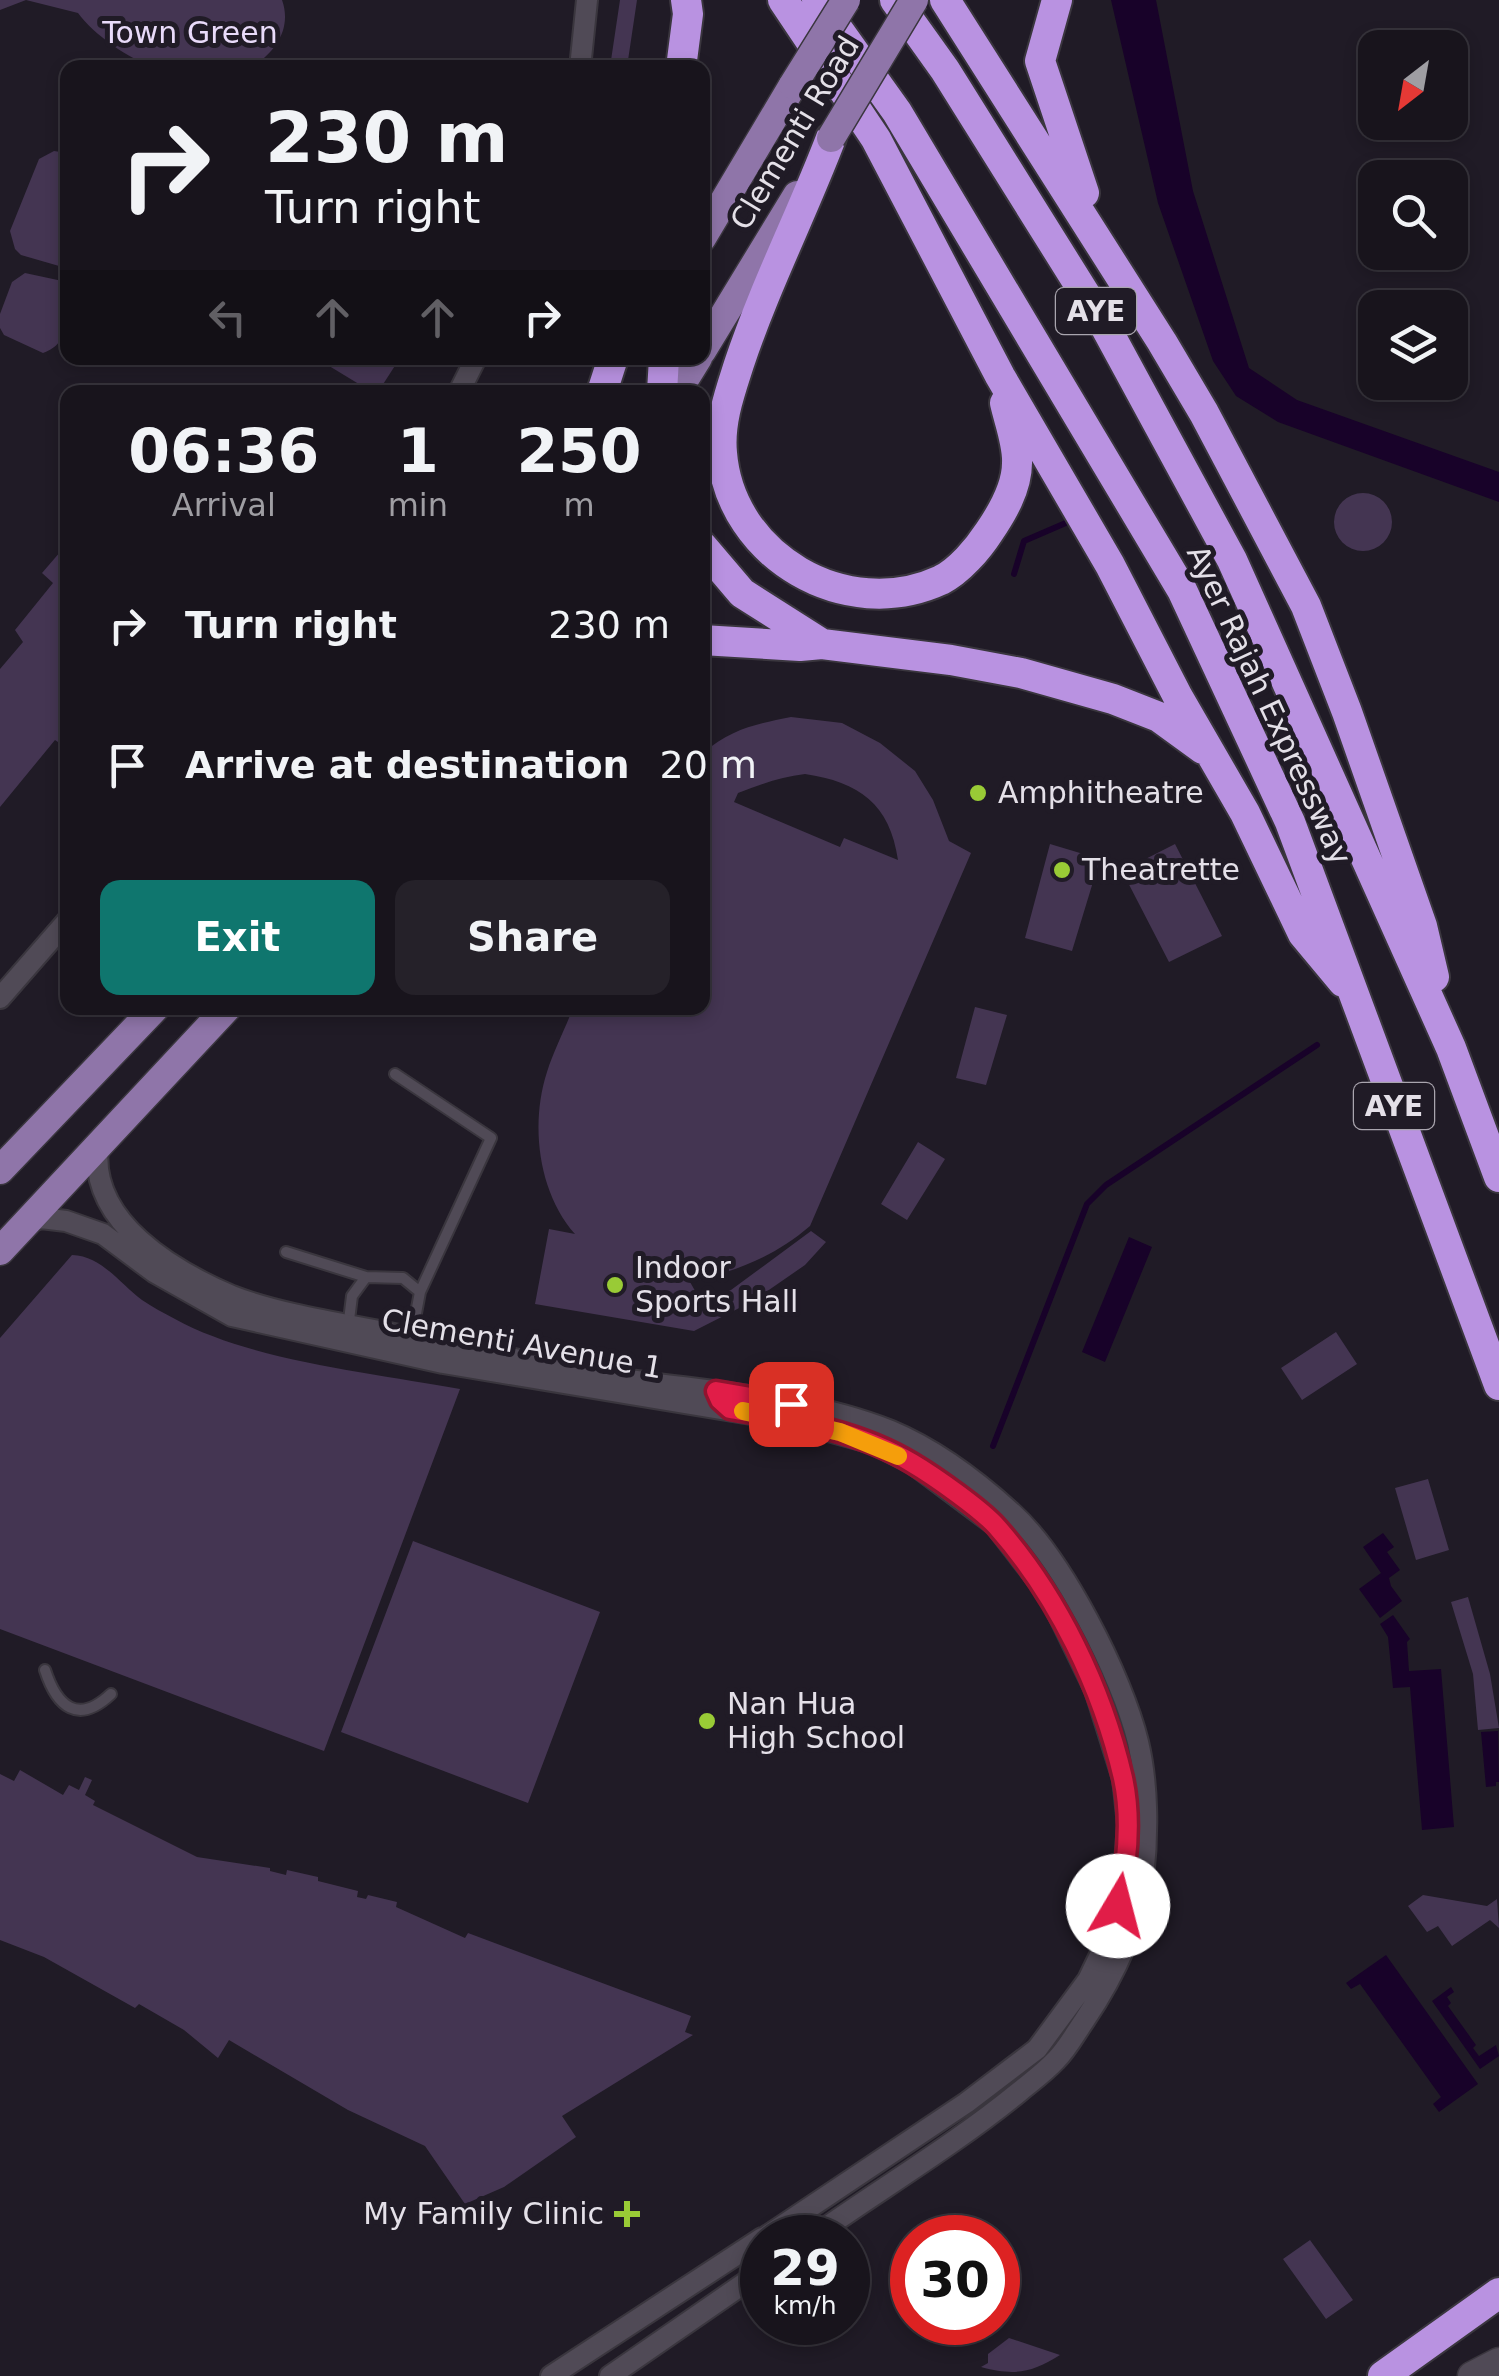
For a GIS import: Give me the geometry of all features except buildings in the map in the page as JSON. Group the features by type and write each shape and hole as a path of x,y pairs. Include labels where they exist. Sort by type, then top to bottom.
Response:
{"highway":[{"path":"682,60 686,0"},
{"path":"784,0 876,140 1000,376 1110,564 1245,813 1309,945 1353,992"},
{"name":"Ayer Rajah Expressway","path":"817,0 896,112 1182,590 1290,822 1499,1385"},
{"name":"Ayer Rajah Expressway","path":"896,0 945,70 1105,326 1232,560 1452,1048 1499,1177"},
{"path":"946,0 1098,238 1204,414 1246,447 1308,572 1306,606 1422,926 1452,1048"},
{"path":"1057,0 1040,61 1098,238"},
{"path":"831,138 757,310 726,404 721,451 732,500 760,543 797,574 846,592 892,594 943,580 978,549 1005,508 1017,463 1000,376"},
{"path":"710,555 742,593 822,644"},
{"path":"710,640 822,644 951,660 1021,674 1159,717 1210,754"},
{"path":"1383,2376 1499,2293"}],"main road":[{"name":"Clementi Road","path":"710,225 846,0"},
{"name":"Clementi Road","path":"710,338 914,0"},
{"path":"0,1170 148,1015"},
{"path":"0,1250 221,1015"},
{"path":"1472,2376 1499,2362"}],"street":[{"path":"581,60 586,0"},
{"path":"0,998 60,929"},
{"name":"Clementi Avenue 1","path":"98,1147 96,1160 107,1198 121,1222 146,1246 189,1276 238,1298 347,1334"},
{"name":"Clementi Avenue 1","path":"26,1222 41,1218 78,1224 103,1234 154,1272 232,1316 347,1334 603,1391 730,1409 840,1432 912,1463 995,1524 1048,1595 1072,1642 1095,1690 1123,1779 1128,1824 1123,1886 1114,1928 1088,1980 1036,2049 966,2103 798,2215"},
{"name":"Clementi Avenue 1","path":"410,1347 716,1391 817,1409 896,1433 937,1456 1015,1514 1064,1578 1112,1670 1138,1743 1147,1820 1143,1879 1133,1925 1106,1989 1058,2059 980,2124 845,2215"},
{"path":"716,1391 730,1409"},
{"path":"1072,1642 1093,1633"},
{"name":"Clementi Avenue 1","path":"551,2376 740,2253"},
{"path":"596,2350 612,2375 740,2286"}],"lane":[{"path":"395,1074 491,1138 420,1292 410,1347"},
{"path":"286,1252 366,1278 402,1278 420,1292"},
{"path":"347,1334 352,1296 366,1278"},
{"path":"912,1463 926,1463 937,1456"},
{"path":"45,1670 60,1702 71,1708 85,1711 100,1705 111,1694"}],"green space":[{"path":"0,0 26,0 0,10"},
{"name":"Town Green","path":"26,0 282,0 285,20 275,47 261,60 138,60 113,46 78,13"},
{"path":"620,0 637,0 628,60 611,60"},
{"path":"60,152 60,266 21,255 10,231 39,159"},
{"path":"25,273 60,280 60,341 53,348 43,353 4,335 0,314 12,282"},
{"path":"328,365 395,365 383,385 360,385"},
{"path":"1363,493 1383,502 1392,522 1383,542 1363,551 1343,542 1334,522 1343,502"},
{"path":"60,552 60,743 55,740 0,807 0,669 23,642 15,630 53,583 42,573"},
{"path":"791,717 842,723 880,743 915,771 933,800 949,841 971,853 810,1226 754,1262 690,1282 698,1296 695,1306 731,1290 811,1231 826,1242 805,1265 753,1301 694,1331 535,1304 549,1229 575,1234 553,1198 541,1157 539,1113 556,1048 570,1015 710,1015 710,747 755,725","holes":["805,774 841,783 869,799 879,810 888,824 898,860 844,838 840,847 734,802 738,793"]},
{"path":"1050,844 1100,859 1072,951 1025,938"},
{"path":"1175,844 1222,936 1169,962 1122,871"},
{"path":"975,1007 1007,1015 986,1085 956,1078"},
{"path":"918,1142 945,1159 907,1220 881,1204"},
{"path":"72,1255 101,1265 162,1312 240,1345 314,1364 460,1389 324,1751 0,1629 0,1338"},
{"path":"1336,1332 1357,1364 1302,1400 1281,1368"},
{"path":"1428,1479 1449,1550 1416,1560 1395,1488"},
{"path":"413,1541 600,1612 528,1803 341,1732"},
{"path":"1468,1597 1490,1674 1499,1728 1478,1730 1473,1674 1451,1602"},
{"path":"20,1770 63,1795 69,1785 79,1790 85,1777 92,1780 85,1795 95,1801 93,1805 197,1857 270,1868 286,1875 287,1870 358,1891 357,1897 366,1899 368,1895 397,1902 396,1907 465,1938 468,1933 691,2016 685,2032 693,2035 562,2116 576,2137 504,2187 465,2204 425,2146 348,2110 229,2040 218,2058 184,2030 139,2004 135,2008 44,1957 0,1940 0,1774 14,1781"},
{"path":"1423,1895 1487,1906 1497,1899 1499,1928 1490,1920 1452,1946 1438,1926 1427,1932 1408,1906"},
{"path":"1310,2240 1353,2300 1326,2319 1283,2259"},
{"path":"1020,2342 1060,2355 1040,2366 1004,2371 981,2367 988,2363 988,2354 1000,2345 1020,2345"}],"shaded area":[{"path":"1111,0 1156,0 1193,191 1249,368 1297,400 1499,472 1499,502 1278,422 1236,396 1213,361 1158,203"},
{"path":"1129,1237 1152,1247 1105,1362 1082,1352"},
{"path":"1383,1533 1394,1547 1387,1552 1400,1570 1389,1578 1402,1601 1380,1618 1359,1589 1381,1573 1363,1547"},
{"path":"1393,1615 1410,1639 1409,1671 1441,1669 1454,1827 1422,1830 1410,1687 1393,1688 1388,1637 1380,1624"},
{"path":"1498,1731 1499,1782 1486,1787 1481,1732"},
{"path":"1386,1955 1478,2084 1439,2112 1433,2104 1441,2097 1360,1984 1351,1989 1346,1983"},
{"path":"1451,1987 1454,1992 1447,1997 1451,2003 1448,2006 1476,2045 1473,2048 1479,2056 1496,2045 1499,2056 1480,2069 1432,2001"}],"waterway":[{"path":"1014,574 1024,541 1068,522"},
{"path":"993,1446 1087,1204 1106,1185 1317,1045"}],"slow traffic":[{"path":"743,1411 840,1432 898,1456"}],"place":[{"name":"Amphitheatre","path":"978,793"},
{"name":"Theatrette","path":"1062,870"},
{"name":"Indoor Sports Hall","path":"615,1285"},
{"name":"Nan Hua High School","path":"707,1721"},
{"name":"My Family Clinic","path":"627,2214"}],"route":[{"path":"791,1404 716,1391 730,1409 840,1432 912,1463 995,1524 1048,1595 1095,1690 1123,1779 1128,1824 1118,1906"}]}
